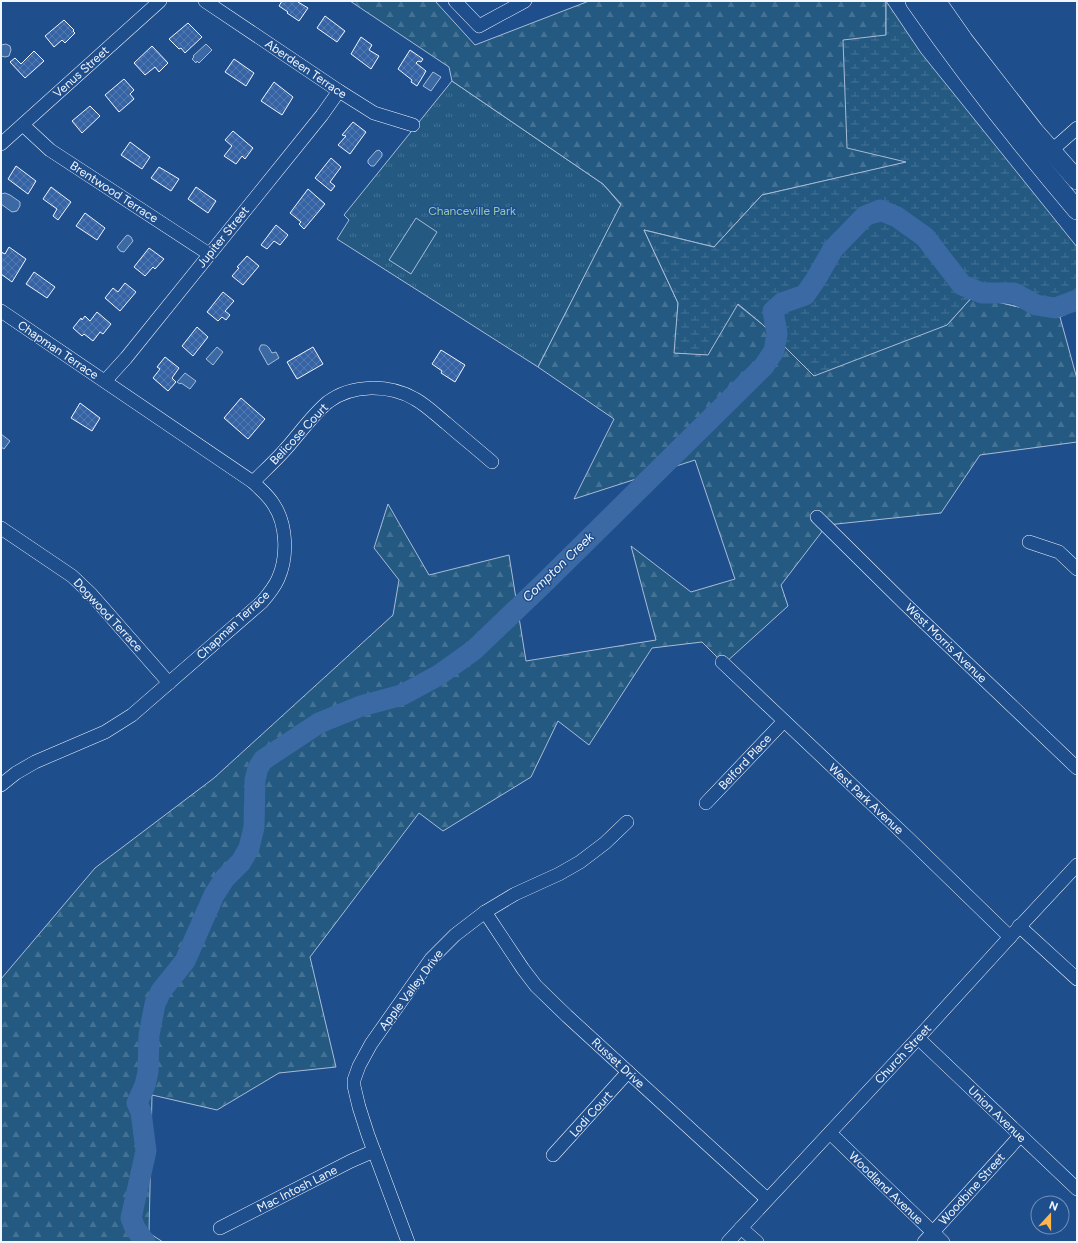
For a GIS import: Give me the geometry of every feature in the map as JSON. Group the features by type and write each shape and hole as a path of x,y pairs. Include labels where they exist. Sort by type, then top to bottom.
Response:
{"highway":[{"path":"915,1 986,98 1077,210"},
{"path":"936,1 964,41 1034,131 1077,180"}],"street":[{"name":"Venus Street","path":"1,144 160,1"},
{"name":"Aberdeen Terrace","path":"205,1 374,113 413,125"},
{"path":"455,1 479,26 525,1"},
{"name":"Jupiter Street","path":"105,381 322,115 339,91"},
{"name":"Brentwood Terrace","path":"22,125 50,150 209,254"},
{"path":"1051,150 1077,128"},
{"name":"Chapman Terrace","path":"1,311 253,482 274,504 280,519 285,540 278,579 262,602 132,716 105,732 35,762 16,773 1,785"},
{"name":"Belicose Court","path":"253,482 329,402 352,391 370,388 400,392 414,398 433,412 492,462"},
{"name":"West Morris Avenue","path":"818,517 1077,768"},
{"name":"Dogwood Terrace","path":"1,528 72,576 91,594 169,683"},
{"path":"1029,542 1059,552 1077,569"},
{"name":"West Park Avenue","path":"722,662 1010,936"},
{"name":"Belford Place","path":"706,803 784,721"},
{"name":"Apple Valley Drive","path":"408,1242 359,1107 354,1080 359,1066 376,1037 431,959 455,934 485,912 514,894 559,874 580,862 605,843 626,822"},
{"name":"Church Street","path":"728,1242 1077,865"},
{"name":"Russet Drive","path":"485,912 536,986 767,1199"},
{"path":"1019,926 1077,979"},
{"name":"Union Avenue","path":"918,1038 1077,1189"},
{"name":"Lodi Court","path":"554,1155 628,1072"},
{"name":"Woodland Avenue","path":"830,1133 929,1237 943,1242"},
{"name":"Woodbine Street","path":"929,1237 1020,1136"},
{"name":"Mac Intosh Lane","path":"220,1228 351,1161 374,1151"},
{"path":"741,1228 757,1242"}],"green space":[{"path":"350,1 435,1 475,45 589,1 886,1 886,35 908,162 762,195 714,247 644,230 678,303 675,353 708,354 737,304 762,324 947,325 973,296 1060,317 1077,379 1077,442 980,455 941,513 827,525 781,585 788,606 724,664 702,642 652,648 589,745 558,721 531,777 443,831 419,813 310,957 336,1067 279,1073 217,1110 152,1095 149,1233 163,1242 1,1242 1,979 95,868 214,778 393,615 399,580 374,548 388,504 429,575 509,555 526,661 656,640 631,546 691,592 735,579 695,460 574,499 614,419 538,367 621,204 603,184 452,81 449,67"},
{"path":"886,1 921,53 1077,247 1077,309 1060,317 973,296 947,325 814,376 762,324 738,304 708,355 674,353 678,303 644,230 714,247 762,195 906,162 847,148 843,40 886,35"},
{"name":"Chanceville Park","path":"452,81 603,184 621,205 538,367 337,239 349,220 344,215"},
{"path":"416,218 437,232 411,274 389,260"}],"shaded area":[{"path":"6,44 10,46 11,50 9,56 5,57 1,56 1,45"},
{"path":"206,44 212,50 199,63 197,61 196,63 192,59 194,57 193,56"},
{"path":"433,72 441,77 431,91 423,86"},
{"path":"379,150 382,153 382,156 374,166 371,166 368,163 368,160 376,151"},
{"path":"5,193 20,202 20,206 17,211 12,212 1,204 1,194"},
{"path":"128,235 133,241 124,252 120,251 117,247"},
{"path":"261,345 267,346 272,353 276,352 279,358 268,365 259,349"},
{"path":"217,347 223,352 213,365 206,359"},
{"path":"185,373 196,381 190,389 177,382"},
{"path":"1,434 10,441 4,449 1,447"}],"building":[{"path":"282,1 299,1 298,2 308,8 299,21 279,6"},
{"path":"325,16 345,31 337,42 317,28"},
{"path":"64,20 75,33 65,43 62,40 54,47 45,36"},
{"path":"188,23 202,37 185,53 169,39"},
{"path":"361,37 372,45 369,50 379,56 371,69 351,54"},
{"path":"152,46 168,63 159,72 155,67 145,75 134,63"},
{"path":"410,50 423,59 421,62 418,61 416,63 426,71 417,86 398,69"},
{"path":"34,51 44,61 25,78 10,62 15,58 21,64"},
{"path":"234,59 254,73 246,86 225,72"},
{"path":"124,79 134,90 130,94 134,99 119,112 105,95"},
{"path":"274,82 293,97 282,115 261,101"},
{"path":"90,106 100,116 82,133 72,121"},
{"path":"353,122 366,132 350,154 338,145 346,136 342,135"},
{"path":"233,131 253,148 245,159 242,156 236,164 224,156 232,146 225,140"},
{"path":"130,142 150,157 142,169 121,155"},
{"path":"331,158 341,167 330,182 335,186 331,191 315,178"},
{"path":"16,166 36,181 28,194 8,179"},
{"path":"159,167 179,179 171,191 151,178"},
{"path":"51,187 71,202 58,220 53,216 57,209 43,199"},
{"path":"196,187 216,201 208,213 188,199"},
{"path":"308,189 325,204 304,229 299,224 301,222 290,213"},
{"path":"85,213 105,228 97,240 76,226"},
{"path":"276,225 288,235 280,245 274,241 267,249 261,245"},
{"path":"9,247 26,259 12,282 1,274 1,252 5,254"},
{"path":"149,248 164,259 155,269 153,267 145,276 134,267"},
{"path":"247,256 259,266 243,285 232,276 239,268 237,267"},
{"path":"34,272 55,287 47,298 26,284"},
{"path":"125,283 136,292 120,311 105,298 113,288 118,292"},
{"path":"223,292 234,301 225,311 230,315 226,320 222,317 218,321 207,312"},
{"path":"97,312 111,324 103,334 100,332 93,341 84,334 82,336 73,328 81,318 82,320 85,316 90,321"},
{"path":"197,327 208,337 193,356 182,346"},
{"path":"313,347 323,364 297,379 287,362"},
{"path":"441,350 465,365 455,382 441,373 442,371 432,364"},
{"path":"165,357 179,368 172,378 176,382 168,391 153,378 160,369 157,367"},
{"path":"241,398 265,419 248,439 224,418"},
{"path":"80,403 100,418 92,431 71,418"}],"waterway":[{"name":"Compton Creek","path":"145,1242 135,1228 131,1218 146,1151 141,1112 137,1103 145,1085 148,1072 149,1035 155,1004 161,991 185,961 214,895 225,878 241,862 249,848 254,827 255,780 258,768 263,760 319,723 361,706 402,695 439,675 474,650 764,366 774,351 777,334 773,311 782,303 805,295 833,249 865,216 880,210 897,217 925,237 962,285 982,293 1014,293 1036,305 1055,308 1077,300"}]}
